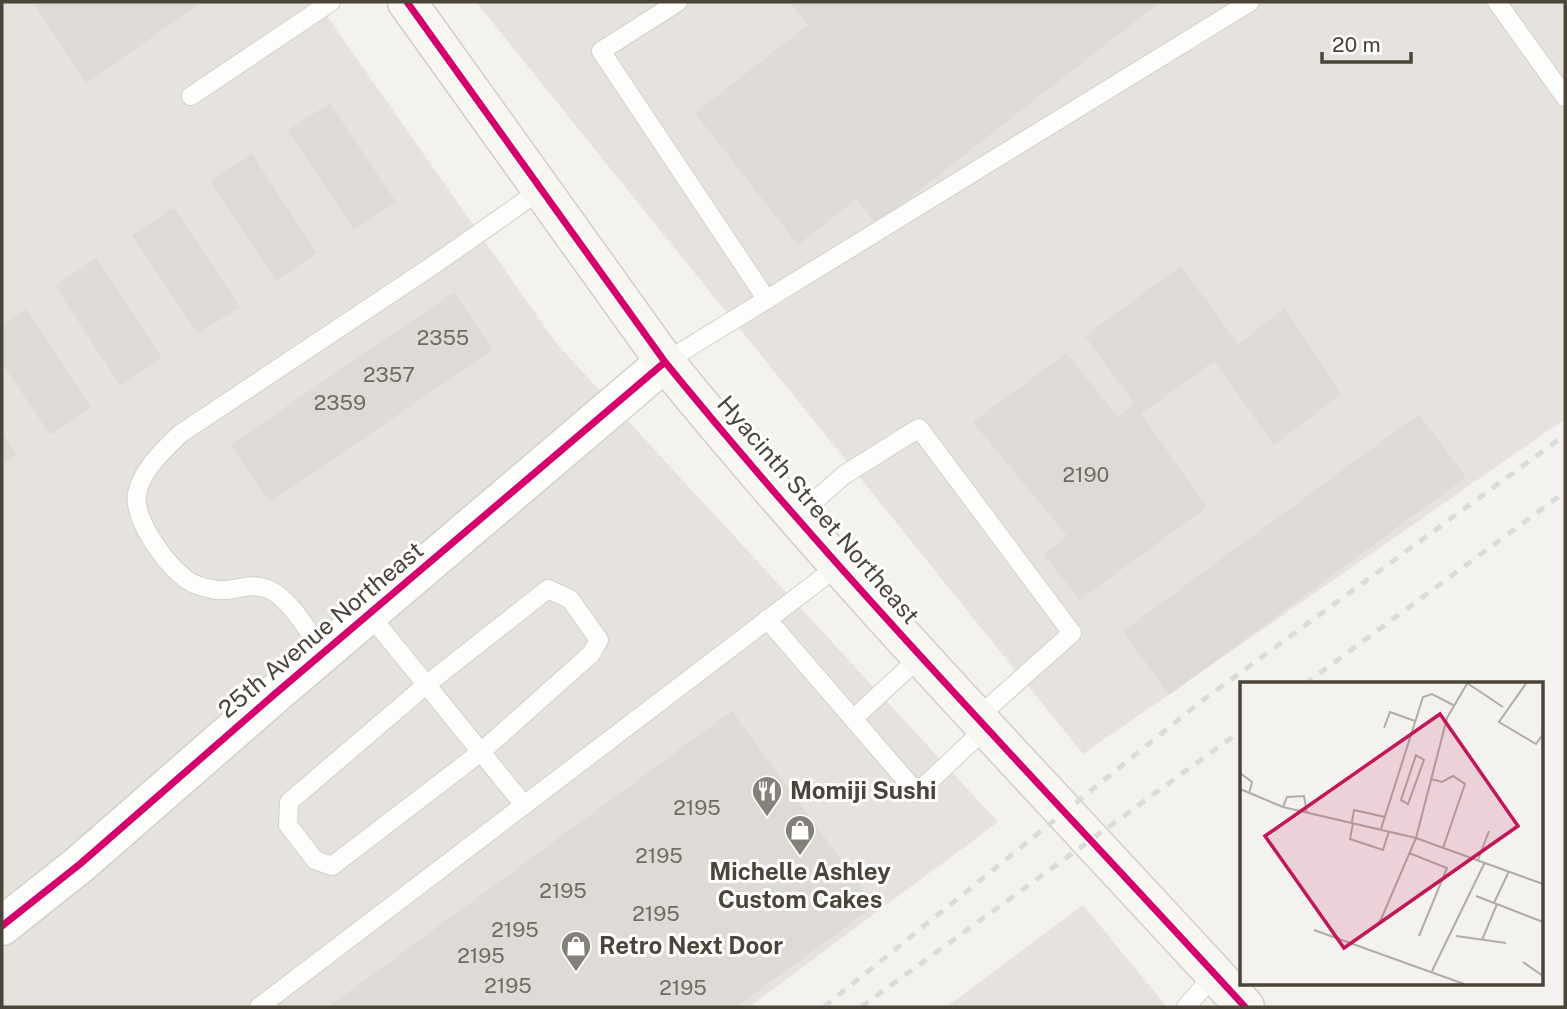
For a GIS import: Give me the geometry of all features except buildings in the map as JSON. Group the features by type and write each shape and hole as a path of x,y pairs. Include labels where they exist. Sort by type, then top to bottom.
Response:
{"main road":[{"name":"Hyacinth Street Northeast","path":"407,2 665,362 795,518 1245,1007"}],"street":[{"name":"25th Avenue Northeast","path":"2,926 80,864 665,362"}],"lane":[{"path":"191,96 331,2"},
{"path":"678,2 601,51 767,300"},
{"path":"665,362 1250,2"},
{"path":"1497,2 1565,97"},
{"path":"324,653 282,597 268,589 253,585 215,590 183,578 156,547 140,516 136,498 141,481 158,456 180,434 435,264 542,189"},
{"path":"767,619 916,793 1072,633 919,428 844,475 795,518"},
{"path":"259,1007 838,566"},
{"path":"548,589 570,599 599,640 592,654 481,752 332,866 314,860 288,825 289,802 426,685 548,589"},
{"path":"369,614 524,805"},
{"path":"853,719 921,656"},
{"path":"1186,1007 1214,974"}],"shaded area":[{"path":"2,2 317,2 556,343 998,822 749,1007 2,1007"},
{"path":"476,2 1565,2 1565,419 1083,754"},
{"path":"1083,905 1167,1007 946,1007"}],"railway":[{"path":"824,1007 1199,703 1565,435"},
{"path":"1308,682 1565,492"},
{"path":"861,1007 1240,731"}],"cycle path":[{"path":"407,2 665,362 734,446 950,689 1245,1007"},
{"path":"2,926 80,864 276,693 665,362"}],"place":[{"name":"Momiji Sushi","path":"767,818"},
{"name":"Michelle Ashley Custom Cakes","path":"800,857"},
{"name":"Retro Next Door","path":"576,973"}]}
